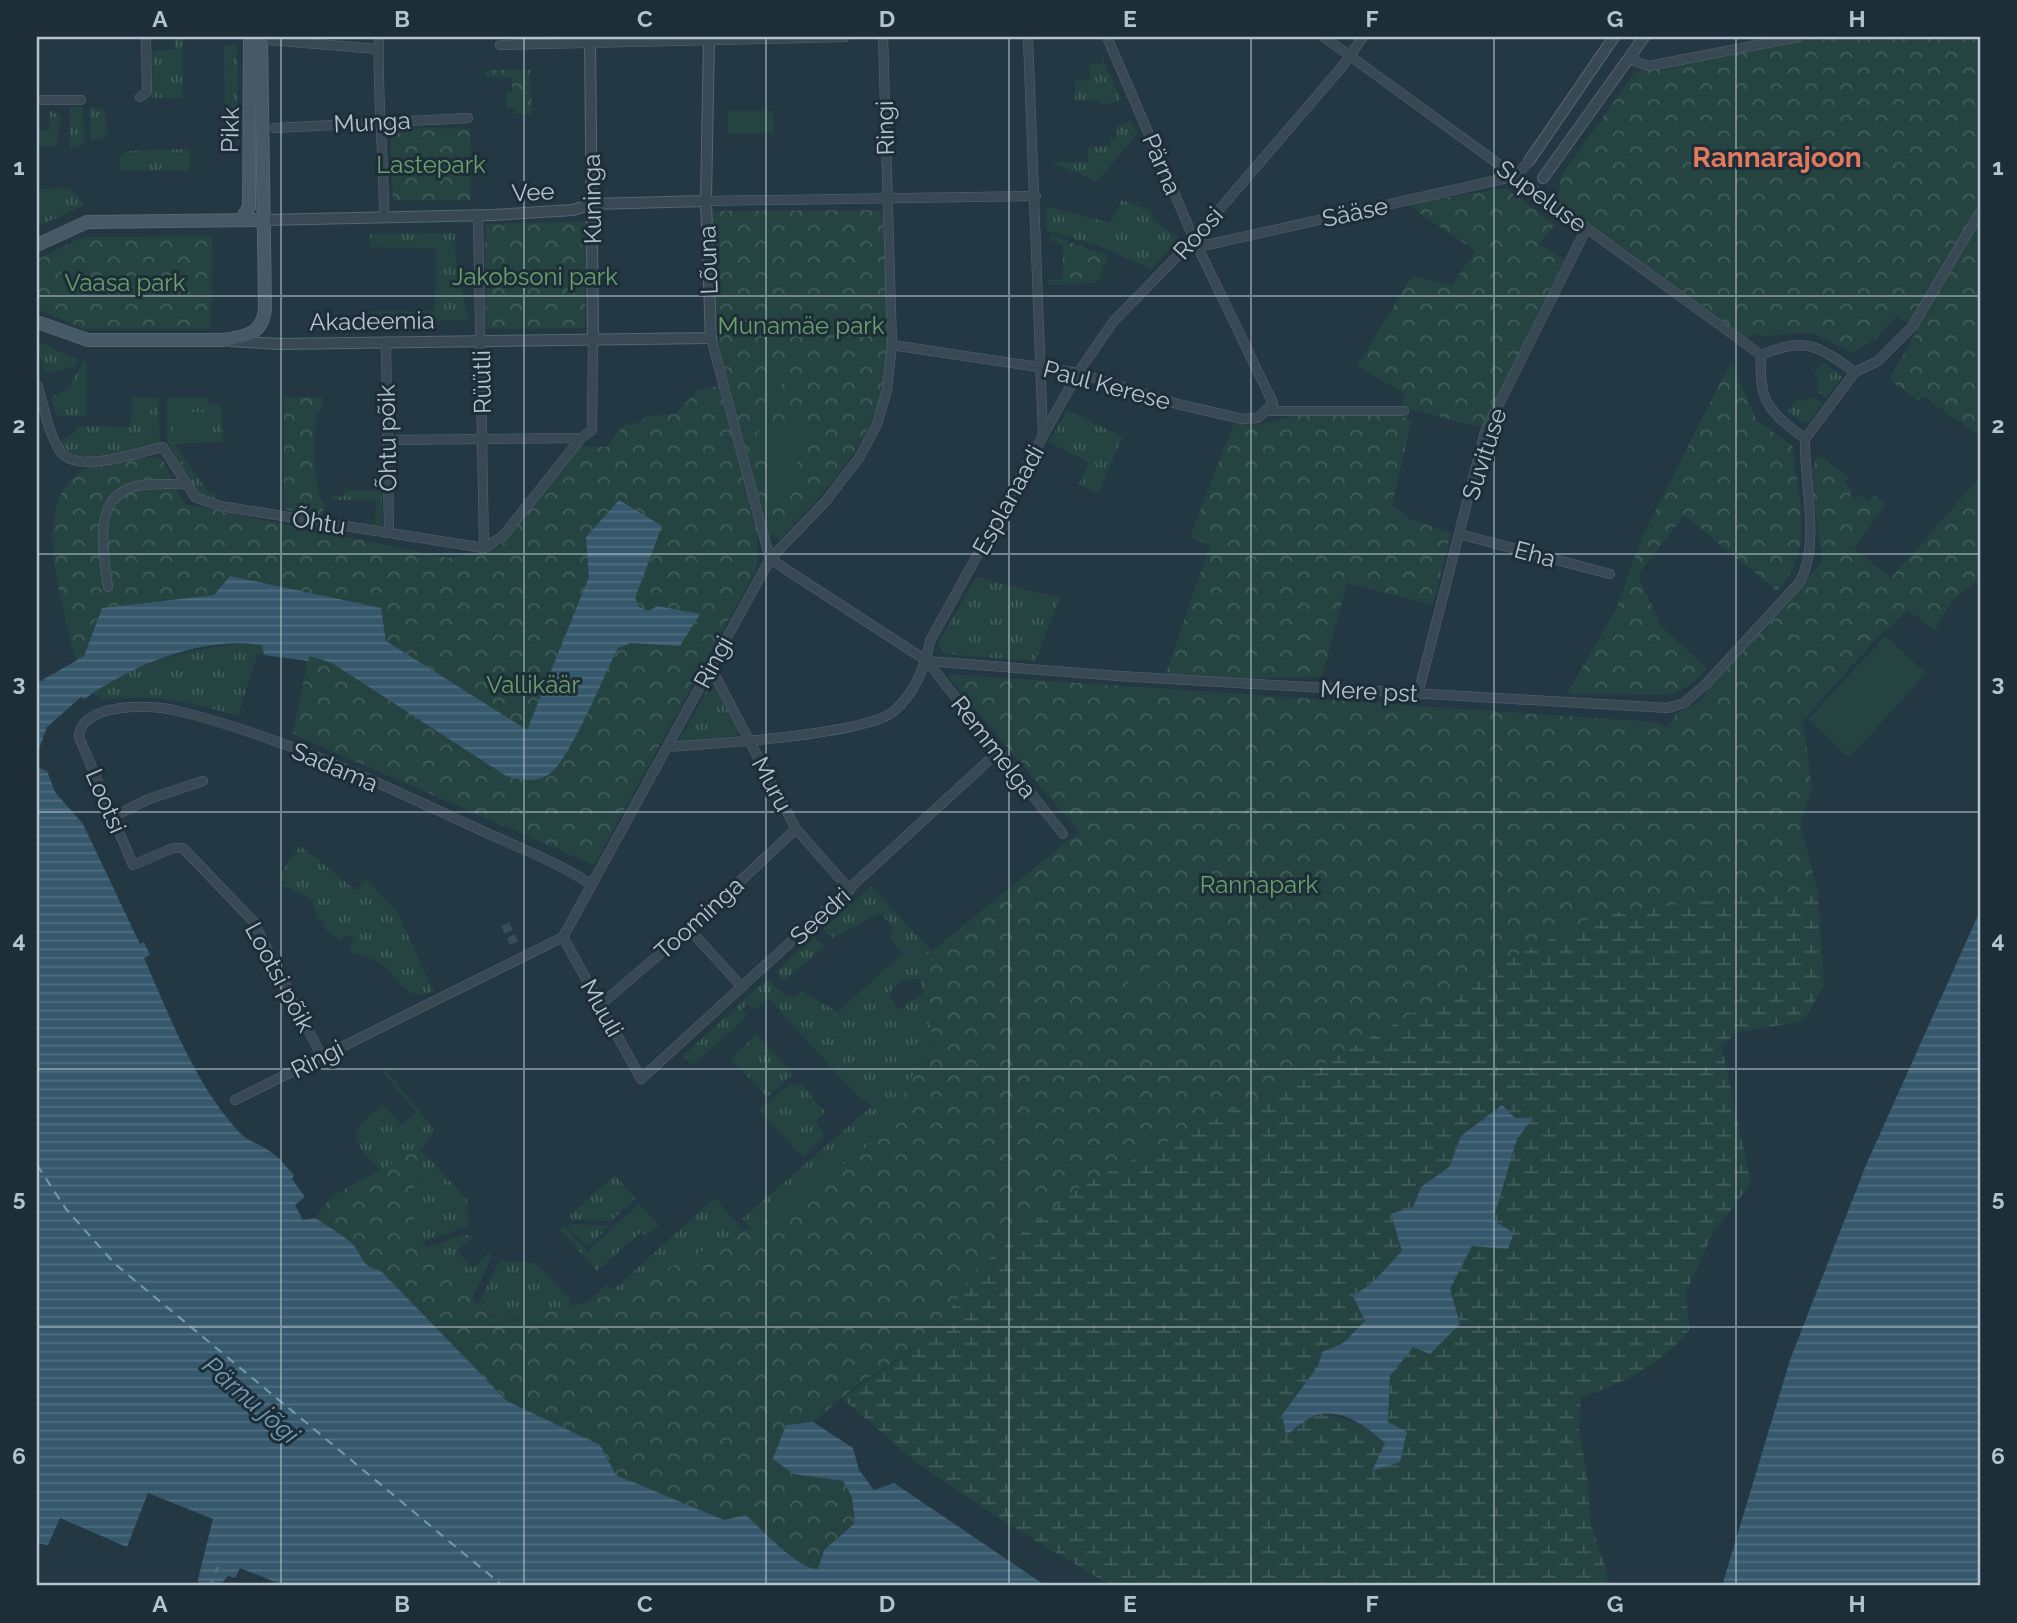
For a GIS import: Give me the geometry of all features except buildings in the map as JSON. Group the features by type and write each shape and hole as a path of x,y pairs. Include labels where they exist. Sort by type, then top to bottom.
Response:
{"main road":[{"name":"Pikk","path":"222,340 252,334 263,322 264,220 256,38"},
{"name":"Pikk","path":"241,220 249,207 256,38"},
{"name":"Vee","path":"37,245 53,235 88,222 264,220"},
{"name":"Akadeemia","path":"37,322 88,340 222,340"}],"street":[{"path":"143,94 146,37"},
{"path":"379,37 378,123 383,156 384,217"},
{"path":"500,45 590,39 845,37"},
{"name":"Ringi","path":"235,1100 563,937 770,559 825,502 859,457 877,424 887,390 892,345 883,37"},
{"name":"Esplanaadi","path":"667,747 749,741 874,723 895,711 921,676 930,641 1043,436 1028,37"},
{"name":"Pärna","path":"1107,37 1270,407"},
{"name":"Supeluse","path":"1324,37 1761,355"},
{"name":"Roosi","path":"1043,436 1078,373 1113,322 1194,239 1350,56 1363,37"},
{"path":"1516,176 1529,162 1614,37"},
{"path":"1535,190 1644,37"},
{"path":"1632,54 1636,62 1649,66 1764,41 1798,37"},
{"path":"256,38 378,49"},
{"name":"Kuninga","path":"581,438 592,430 590,39"},
{"name":"Lõuna","path":"709,39 706,201 711,338 770,559"},
{"path":"37,100 81,100"},
{"name":"Munga","path":"275,128 468,118"},
{"name":"Sääse","path":"1194,239 1207,245 1516,176"},
{"name":"Vee","path":"264,220 478,215 573,210 592,204 1036,196"},
{"path":"1855,372 1811,345 1793,344 1761,355 1760,379 1766,404 1805,439 1855,372 1878,361 1905,336 1980,212"},
{"name":"Rüütli","path":"478,215 484,548"},
{"name":"Suvituse","path":"1418,694 1485,432 1586,229"},
{"name":"Akadeemia","path":"222,340 254,344 711,338"},
{"name":"Õhtu põik","path":"386,343 389,533"},
{"name":"Paul Kerese","path":"892,345 1078,373 1220,415 1250,419 1258,418 1270,407 1404,411"},
{"name":"Õhtu","path":"37,385 60,452 70,461 88,463 163,447 195,497 220,506 484,548"},
{"path":"387,440 581,438"},
{"path":"484,548 503,536 581,438"},
{"name":"Mere pst","path":"770,559 927,661 1668,708 1684,703 1799,583 1807,571 1812,542 1804,474 1805,439"},
{"path":"107,587 101,532 112,500 132,487 187,484"},
{"name":"Eha","path":"1459,534 1610,574"},
{"name":"Remmelga","path":"927,661 1063,834"},
{"name":"Muru","path":"710,666 796,829 850,890"},
{"name":"Sadama","path":"79,737 84,720 93,713 140,707 172,710 294,748 455,819 590,884"},
{"name":"Lootsi","path":"79,737 133,864"},
{"name":"Seedri","path":"641,1079 998,752"},
{"path":"112,817 149,799 203,781"},
{"name":"Toominga","path":"600,1005 689,929 796,829"},
{"name":"Lootsi põik","path":"133,864 173,848 183,848 253,921 322,1057"},
{"path":"689,929 742,987"},
{"name":"Muuli","path":"563,937 641,1079"}],"green space":[{"path":"175,37 183,37 183,98 152,98 153,51 175,49"},
{"path":"1819,37 1980,37 1980,436 1923,396 1919,400 1889,380 1917,331 1897,316 1877,338 1853,353 1811,333 1763,336 1754,334 1748,339 1558,200 1561,176 1635,72"},
{"path":"224,45 237,45 238,132 225,133"},
{"path":"1101,54 1121,101 1099,105 1099,100 1075,101 1075,81 1090,80 1090,65 1102,64"},
{"path":"485,70 530,70 532,114 515,114 514,108 506,108 506,92 512,91 512,78 486,77"},
{"path":"70,107 83,107 84,144 70,149"},
{"path":"90,107 105,110 108,135 100,140 90,140"},
{"path":"50,111 60,115 58,142 55,146 37,147 37,130 49,130"},
{"path":"728,111 773,111 774,133 728,134"},
{"path":"1131,121 1137,134 1097,182 1050,162 1088,162 1088,147 1110,146 1110,139 1117,138 1117,126"},
{"name":"Lastepark","path":"390,127 470,129 471,200 393,200"},
{"path":"190,149 189,170 120,171 120,156 126,151"},
{"path":"1506,188 1555,225 1539,244 1564,260 1483,426 1407,408 1403,404 1405,394 1357,366 1412,276 1452,285 1476,251 1406,204"},
{"path":"37,189 72,190 84,205 37,227"},
{"path":"1122,200 1151,211 1153,219 1179,239 1151,269 1097,245 1047,231 1046,206 1110,223"},
{"name":"Munamäe park","path":"882,210 888,342 884,381 878,404 869,426 844,467 780,539 769,535 717,340 713,211"},
{"name":"Jakobsoni park","path":"586,222 585,328 486,329 485,224"},
{"path":"455,233 456,267 469,320 373,322 372,311 435,311 436,248 370,247 370,234"},
{"path":"1051,235 1108,256 1097,283 1048,285 1048,280 1063,279 1063,245 1050,240"},
{"name":"Vaasa park","path":"212,236 211,329 84,329 37,309 37,260 83,237"},
{"path":"37,343 78,360 76,366 45,374"},
{"path":"84,361 87,362 87,417 56,415 51,398 67,389"},
{"path":"1731,362 1757,421 1792,445 1802,522 1797,558 1789,575 1777,591 1684,515 1638,575 1661,626 1707,669 1692,684 1669,695 1567,694 1616,609 1643,535"},
{"path":"1823,362 1842,377 1826,398 1817,391 1819,381 1814,374"},
{"path":"778,373 787,404 768,410 759,379"},
{"name":"Vallikäär","path":"718,386 758,531 756,570 594,865 293,734 321,595 230,576 214,595 102,608 82,659 78,661 72,647 57,577 53,526 57,503 68,484 86,469 102,463 156,457 162,459 184,504 450,558 500,547 580,446 606,447 625,424 640,423 646,416 675,414 698,390"},
{"path":"132,397 158,398 160,442 97,457 74,455 64,449 61,441 76,432 76,426 131,427"},
{"path":"322,397 322,410 316,411 315,446 317,485 324,504 322,517 284,509 284,398"},
{"path":"1812,397 1823,403 1809,423 1803,423 1788,411 1796,400 1805,401"},
{"path":"167,398 209,398 209,404 221,404 223,442 175,444 208,492 216,493 214,500 204,498 197,491 167,441"},
{"path":"1067,410 1123,437 1098,493 1079,484 1089,463 1049,442"},
{"path":"172,412 206,412 206,434 173,434"},
{"path":"1397,415 1412,419 1392,505 1410,519 1451,533 1433,605 1347,583 1322,677 1207,679 1165,676 1210,545 1190,537 1234,423 1259,425 1294,416"},
{"path":"796,419 805,422 810,443 780,488 774,489 757,433 761,429"},
{"name":"Rannapark","path":"1817,457 1823,458 1849,477 1844,483 1852,489 1850,497 1854,499 1862,495 1869,501 1873,495 1886,504 1854,548 1891,578 1980,477 1980,579 1952,600 1935,630 1908,610 1878,637 1803,720 1812,789 1800,824 1818,891 1767,893 1601,914 1514,956 1314,1069 1084,1184 977,1268 934,1335 856,1386 813,1422 786,1425 794,1474 843,1481 852,1497 855,1523 824,1550 818,1570 791,1557 746,1515 724,1520 616,1475 600,1445 507,1401 380,1270 368,1266 348,1240 315,1218 332,1196 419,1149 426,1155 416,1178 411,1203 418,1238 488,1316 515,1321 615,1294 778,1214 881,1136 933,1038 917,963 1079,832 946,674 1654,722 1667,727 1677,713 1698,702 1822,562 1810,473"},
{"path":"379,469 382,469 382,525 375,528 376,500 331,500 331,496 344,496 345,491 379,490"},
{"path":"976,577 1060,598 1035,661 944,654 938,644"},
{"path":"1885,636 1926,673 1849,758 1808,719"},
{"path":"252,643 262,644 264,655 257,655 238,716 171,700 103,700 92,693 129,672 169,657"},
{"path":"710,685 714,685 739,732 735,736 678,743"},
{"path":"300,846 356,890 365,880 369,882 398,913 433,991 415,994 408,991 377,961 349,951 354,938 345,935 341,941 326,930 323,920 318,919 311,899 284,886 286,883 278,878"},
{"path":"871,886 937,957 927,979 903,980 889,993 897,1010 923,993 933,1037 881,1136 778,1214 750,1228 742,1219 872,1106 866,1099 863,1102 768,998 754,1010 748,1004 742,1009 747,1016 693,1065 683,1056 767,979 786,996 796,996 801,991 838,1012 903,953 890,938 893,927 880,913 833,938 823,929"},
{"path":"1818,891 1824,985 1804,1021 1734,1033 1722,1048 1751,1183 1712,1235 1686,1293 1689,1330 1653,1364 1581,1398 1579,1432 1587,1473 1591,1526 1609,1577 1608,1586 1112,1586 1004,1522 912,1459 842,1398 934,1335 977,1268 1084,1184 1314,1069 1514,956 1601,914 1767,893","holes":["1502,1105 1515,1118 1533,1118 1517,1139 1492,1221 1472,1246 1450,1289 1413,1347 1390,1375 1388,1422 1400,1462 1372,1471 1385,1444 1354,1422 1318,1414 1318,1366 1322,1352 1343,1343 1365,1321 1353,1296 1373,1282 1403,1251 1421,1187 1449,1167 1461,1136"]},
{"path":"814,937 824,947 784,981 776,972"},
{"path":"1163,960 1173,975 1138,998 1128,982"},
{"path":"757,1034 793,1074 767,1097 731,1059"},
{"path":"385,1069 433,1128 427,1143 421,1149 380,1170 357,1142 357,1130 383,1104 402,1125 416,1112 383,1072"},
{"path":"790,1083 795,1087 800,1083 825,1112 815,1121 824,1136 803,1157 759,1110"},
{"path":"426,1155 467,1200 468,1226 421,1242 415,1232 411,1210 417,1176"},
{"path":"615,1175 635,1199 611,1221 572,1219 569,1216"},
{"path":"715,1198 743,1231 615,1294 590,1300 607,1285 613,1290"},
{"path":"639,1204 659,1225 646,1236 641,1232 597,1271 560,1230 564,1226 592,1256 589,1249"},
{"path":"571,1224 610,1226 587,1247 568,1227"},
{"path":"464,1234 472,1237 457,1251 472,1268 488,1254 492,1256 472,1298 427,1248"},
{"path":"499,1261 533,1263 539,1266 569,1298 570,1306 522,1319 499,1318 488,1313 478,1305"}],"water":[{"path":"619,500 662,526 635,598 639,607 649,611 657,606 700,614 680,646 631,643 618,648 566,754 543,778 527,780 506,776 332,663 310,656 308,661 264,655 262,645 239,643 192,649 168,656 124,675 84,699 81,697 47,727 37,755 37,683 84,656 102,608 214,595 230,576 381,608 386,641 527,730 589,577 586,537"},
{"name":"Pärnu jõgi","path":"37,767 47,771 55,792 83,824 140,944 144,942 150,955 144,958 185,1049 223,1113 243,1135 274,1154 294,1175 292,1179 305,1197 295,1205 303,1220 315,1218 349,1241 368,1266 380,1270 507,1401 600,1445 616,1475 724,1520 746,1515 791,1556 810,1568 818,1569 824,1550 855,1523 852,1497 843,1481 794,1474 773,1459 786,1425 813,1422 853,1448 859,1470 874,1490 894,1483 1046,1586 285,1586 240,1568 235,1578 228,1576 219,1586 199,1586 198,1579 213,1519 148,1493 127,1547 60,1518 48,1545 37,1543"},
{"path":"1980,911 1980,1586 1722,1586 1790,1360 1866,1165"},
{"path":"1502,1105 1515,1118 1533,1118 1517,1139 1493,1220 1514,1233 1508,1249 1472,1246 1450,1289 1460,1324 1430,1354 1413,1347 1390,1376 1388,1422 1407,1432 1400,1462 1372,1471 1385,1443 1347,1417 1329,1413 1316,1415 1286,1435 1282,1415 1318,1366 1322,1352 1343,1343 1365,1321 1353,1296 1373,1282 1402,1251 1391,1214 1413,1207 1421,1187 1449,1167 1461,1136"}],"ferry route":[{"path":"37,1165 66,1209 115,1264 503,1586"}],"tunnel":[{"path":"505,924 514,943"}],"railway":[{"path":"210,1586 220,1562"}],"district":[{"name":"Rannarajoon","path":"1777,157"}]}
